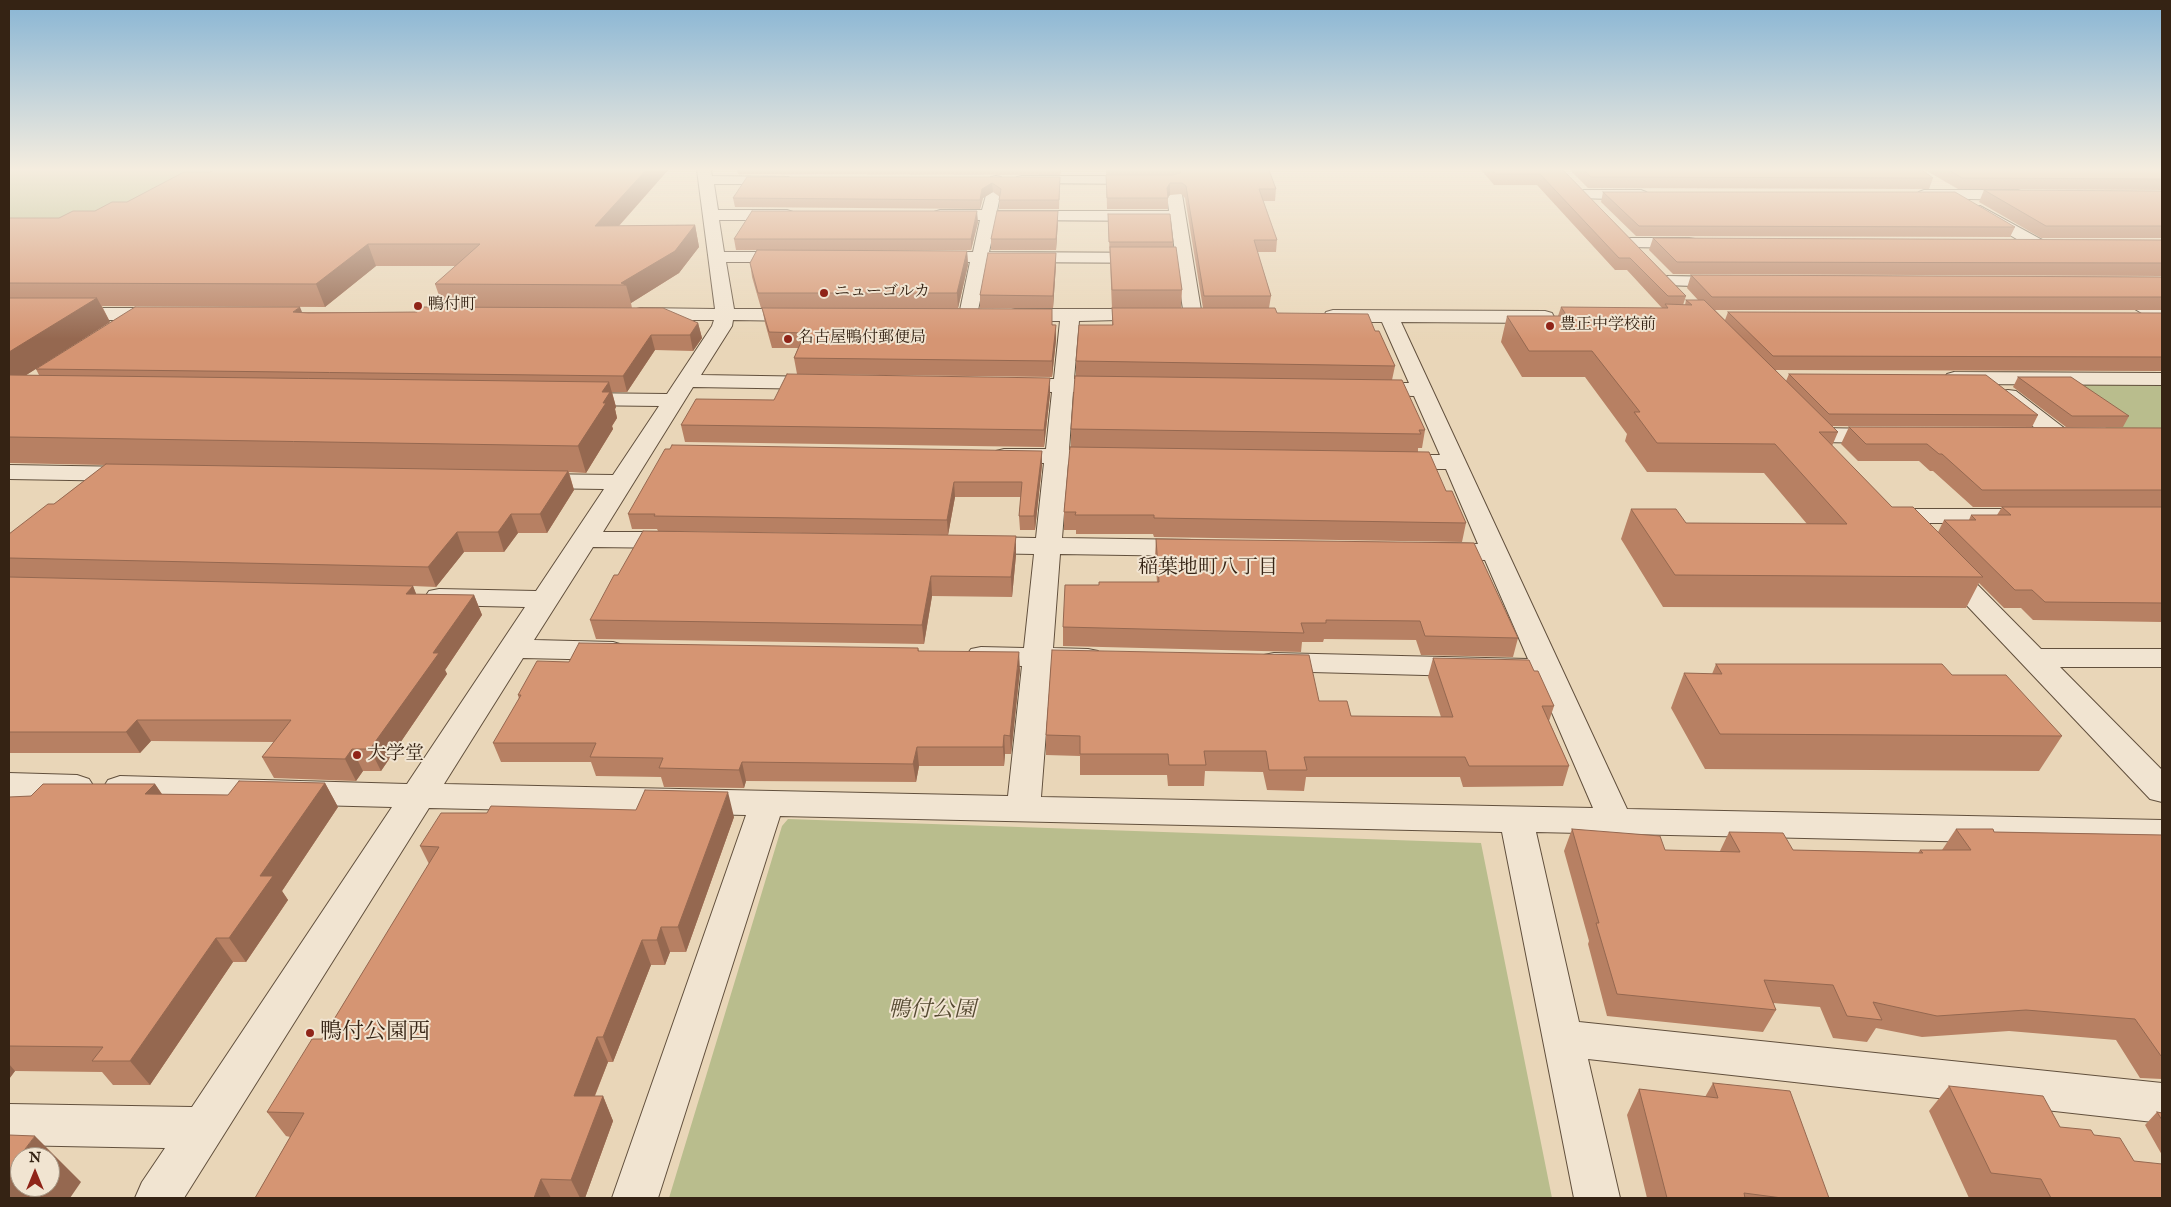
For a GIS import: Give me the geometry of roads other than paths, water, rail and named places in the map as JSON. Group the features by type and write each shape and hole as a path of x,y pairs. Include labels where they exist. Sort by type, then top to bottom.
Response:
{"street":[{"path":"158,1198 620,482 656,450 680,391 722,326 725,314 713,226"},
{"path":"983,315 980,258 987,226"},
{"path":"1180,226 1193,316"},
{"path":"1614,226 1689,303"},
{"path":"2007,226 2071,264"},
{"path":"1617,229 1700,244"},
{"path":"2008,244 2066,244"},
{"path":"717,257 805,257"},
{"path":"912,257 1185,258"},
{"path":"1658,271 1747,282"},
{"path":"2133,283 2104,283 2162,317"},
{"path":"9,314 178,314"},
{"path":"106,335 138,314"},
{"path":"626,314 822,315"},
{"path":"949,315 1213,316"},
{"path":"1023,810 1070,315"},
{"path":"1311,316 1566,317"},
{"path":"1389,316 1616,822"},
{"path":"2132,318 2162,317"},
{"path":"1936,378 2162,379"},
{"path":"1984,378 2070,436 2021,436"},
{"path":"554,399 842,383"},
{"path":"989,385 1133,386"},
{"path":"1352,389 1422,390"},
{"path":"1837,456 1811,429 1904,436"},
{"path":"978,455 1126,458"},
{"path":"1375,461 1454,462"},
{"path":"9,472 158,474"},
{"path":"512,480 620,482"},
{"path":"2030,516 1889,509 2162,790"},
{"path":"584,539 702,541"},
{"path":"958,544 1218,548"},
{"path":"1415,551 1494,552"},
{"path":"417,596 545,599"},
{"path":"513,649 642,651"},
{"path":"952,656 1117,659"},
{"path":"2034,658 2162,658"},
{"path":"1247,662 1547,669"},
{"path":"9,785 1023,810 2162,833"},
{"path":"635,1198 766,804"},
{"path":"1516,820 1598,1198"},
{"path":"1562,1038 2162,1103"},
{"path":"9,1125 204,1128"}],"place":[{"name":"ニューゴルカ","path":"824,293"},
{"name":"鴨付町","path":"418,306"},
{"name":"豊正中学校前","path":"1550,326"},
{"name":"名古屋鴨付郵便局","path":"788,339"},
{"name":"大学堂","path":"357,755"},
{"name":"鴨付公園西","path":"310,1033"}],"district":[{"name":"稲葉地町八丁目","path":"1208,569"}],"park label":[{"name":"鴨付公園","path":"932,1011"}]}
